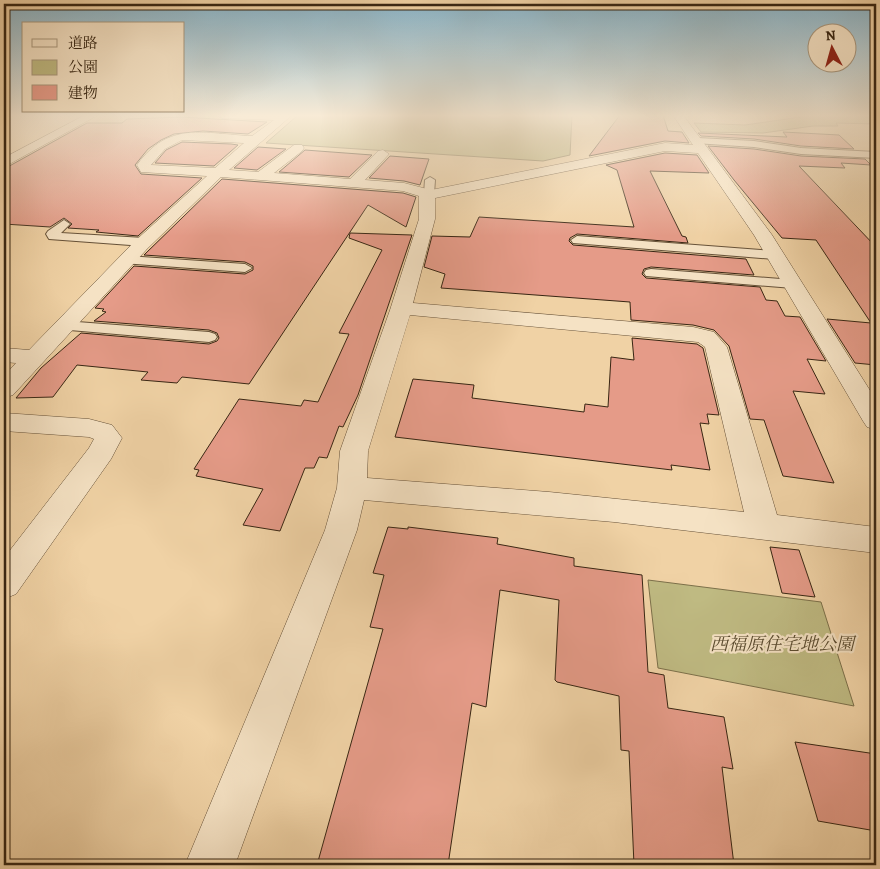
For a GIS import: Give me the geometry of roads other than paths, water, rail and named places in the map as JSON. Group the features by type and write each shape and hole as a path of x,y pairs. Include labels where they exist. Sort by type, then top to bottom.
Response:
{"street":[{"path":"4,163 18,156"},
{"path":"152,156 144,165 146,168 404,187 429,187 615,156"},
{"path":"4,390 144,242 237,156"},
{"path":"261,176 288,156"},
{"path":"354,183 381,156"},
{"path":"707,156 775,255 872,407"},
{"path":"210,865 341,530 352,488 354,451 402,308 427,219 429,187"},
{"path":"402,308 704,335 711,339 716,347 764,526"},
{"path":"4,355 35,357"},
{"path":"4,422 89,428 102,431 108,438 101,452 4,584"},
{"path":"352,488 427,493 764,526 876,540"}],"lane":[{"path":"64,224 52,234 53,236 144,242"},
{"path":"577,240 775,255"},
{"path":"127,260 245,268"},
{"path":"651,273 793,284"},
{"path":"64,326 209,337"}],"park label":[{"name":"西福原住宅地公園","path":"782,644"}]}
